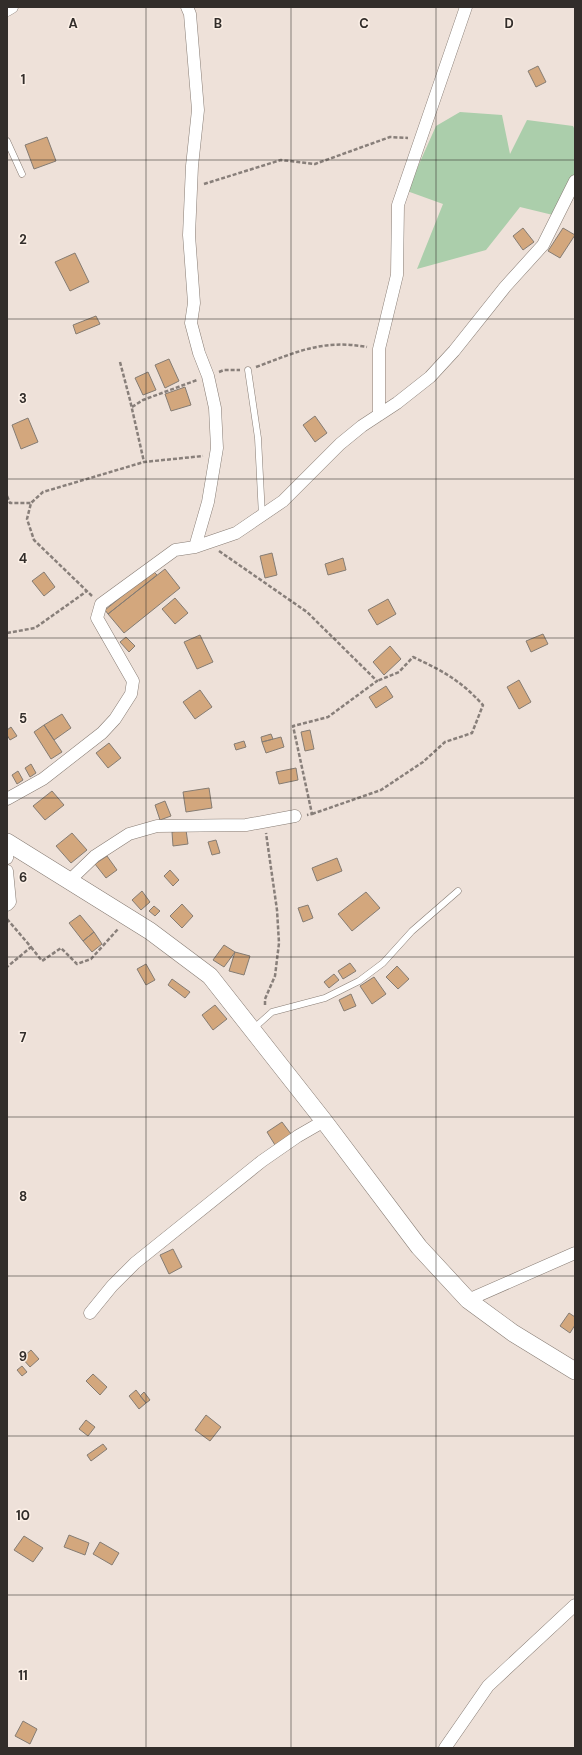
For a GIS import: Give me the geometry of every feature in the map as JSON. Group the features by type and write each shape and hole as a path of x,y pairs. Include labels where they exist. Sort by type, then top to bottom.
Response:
{"main road":[{"path":"8,848 69,881 150,931 210,976 324,1121 419,1247 468,1300 513,1333 575,1370"}],"street":[{"path":"7,10 12,7"},
{"path":"187,7 190,14 198,110 191,188 190,235 194,303 191,322 199,353 208,376 215,408 216,455 208,502 195,547"},
{"path":"379,415 379,349 397,275 398,205 466,7"},
{"path":"7,799 43,779 102,733 115,719 131,694 133,681 97,618 101,604 175,550 195,547 236,533 262,516 283,501 340,444 362,426 430,377 454,351 505,287 543,245 575,180"},
{"path":"69,881 95,856 129,834 157,826 246,825 296,816"},
{"path":"7,871 10,902 7,905"},
{"path":"90,1313 112,1286 141,1258 262,1161 298,1136 324,1121"},
{"path":"468,1300 575,1253"},
{"path":"445,1748 488,1686 575,1605"}],"lane":[{"path":"7,141 22,174"},
{"path":"248,370 258,438 262,516"},
{"path":"252,1030 272,1012 325,998 359,981 383,963 412,930 458,891"}],"path":[{"path":"191,188 281,160 315,164 390,137 421,138"},
{"path":"120,362 144,462"},
{"path":"101,604 34,540 27,519 31,503 43,492 144,462 216,455"},
{"path":"7,496 10,503 31,503"},
{"path":"207,543 307,612 377,681"},
{"path":"7,633 35,628 87,591"},
{"path":"296,816 312,814 381,790 423,762 445,742 472,733 483,704 456,679 413,657 399,672 377,681 328,717 293,726 312,814"},
{"path":"264,822 277,910 279,942 275,976 265,999 267,1017"},
{"path":"7,919 42,961 61,948 77,964 90,958 129,918"},
{"path":"7,967 31,947"}],"green space":[{"path":"460,112 502,115 510,154 527,120 573,126 575,130 575,179 557,216 520,207 486,250 417,269 443,204 407,191 436,126"}],"building":[{"path":"538,66 546,82 536,87 528,71"},
{"path":"47,137 56,161 34,169 25,145"},
{"path":"523,228 534,242 523,250 513,236"},
{"path":"563,228 575,235 560,258 548,251"},
{"path":"75,253 89,282 70,291 55,262"},
{"path":"96,316 100,324 76,334 73,325"},
{"path":"169,359 179,381 165,388 155,365"},
{"path":"148,372 156,390 143,395 135,378"},
{"path":"185,387 191,405 171,411 165,394"},
{"path":"315,416 327,433 315,442 303,425"},
{"path":"28,418 38,442 21,449 12,425"},
{"path":"272,553 277,575 265,578 260,556"},
{"path":"343,558 346,570 328,575 325,564"},
{"path":"165,569 180,588 124,633 108,614"},
{"path":"153,571 157,575 108,614 105,610"},
{"path":"44,572 55,587 44,596 32,581"},
{"path":"175,598 188,613 175,624 162,609"},
{"path":"388,599 396,614 377,625 368,610"},
{"path":"543,634 548,644 531,652 526,641"},
{"path":"200,635 213,662 197,669 184,642"},
{"path":"126,637 135,646 129,652 120,642"},
{"path":"390,646 401,659 384,675 373,662"},
{"path":"519,680 531,702 519,709 507,687"},
{"path":"386,686 393,697 376,708 369,697"},
{"path":"200,690 212,707 195,719 183,702"},
{"path":"62,714 71,728 54,740 44,725"},
{"path":"44,725 62,752 51,759 34,732"},
{"path":"11,727 17,736 10,740 7,735 7,730"},
{"path":"310,730 314,749 305,751 301,732"},
{"path":"271,734 273,739 262,742 261,737"},
{"path":"281,737 284,747 266,753 262,742"},
{"path":"244,741 246,747 236,750 234,744"},
{"path":"109,743 121,758 108,768 96,753"},
{"path":"31,764 36,773 30,777 25,768"},
{"path":"296,768 298,780 279,784 276,772"},
{"path":"18,771 23,780 17,784 12,775"},
{"path":"209,788 212,808 186,812 183,792"},
{"path":"52,791 64,805 45,820 33,806"},
{"path":"165,801 171,816 160,820 155,805"},
{"path":"186,830 188,844 173,846 172,832"},
{"path":"72,833 87,850 71,863 56,846"},
{"path":"216,840 220,853 212,855 208,842"},
{"path":"107,856 117,870 106,878 95,864"},
{"path":"337,858 342,871 317,881 312,868"},
{"path":"170,870 179,880 173,886 164,876"},
{"path":"142,891 150,902 141,910 132,900"},
{"path":"366,892 380,908 352,931 338,914"},
{"path":"182,904 193,916 182,928 170,916"},
{"path":"308,905 313,918 303,922 298,908"},
{"path":"154,906 160,911 155,916 149,911"},
{"path":"80,915 94,932 83,941 69,923"},
{"path":"94,932 102,944 92,952 83,941"},
{"path":"224,945 235,952 224,967 213,960"},
{"path":"235,952 250,956 244,975 229,971"},
{"path":"350,963 356,971 343,979 338,971"},
{"path":"146,964 155,980 146,985 137,969"},
{"path":"397,966 409,979 398,989 386,977"},
{"path":"334,974 339,980 329,988 324,982"},
{"path":"374,977 386,994 372,1004 360,986"},
{"path":"172,979 190,992 185,998 168,985"},
{"path":"351,994 356,1006 344,1011 339,1000"},
{"path":"215,1005 227,1019 213,1030 202,1015"},
{"path":"282,1122 291,1134 275,1145 267,1132"},
{"path":"173,1249 182,1267 169,1274 160,1255"},
{"path":"569,1313 575,1317 575,1325 570,1333 560,1326"},
{"path":"31,1350 39,1359 30,1367 22,1358"},
{"path":"22,1366 27,1372 22,1376 17,1370"},
{"path":"93,1374 107,1387 100,1395 86,1381"},
{"path":"136,1390 146,1403 139,1409 129,1396"},
{"path":"144,1392 150,1400 146,1403 140,1396"},
{"path":"206,1415 221,1427 210,1441 195,1430"},
{"path":"86,1420 95,1427 88,1436 79,1429"},
{"path":"103,1444 107,1449 91,1461 87,1455"},
{"path":"69,1535 89,1543 85,1555 64,1547"},
{"path":"24,1536 43,1548 33,1562 14,1550"},
{"path":"100,1542 119,1553 112,1565 93,1554"},
{"path":"23,1721 37,1729 30,1744 15,1736"}]}
